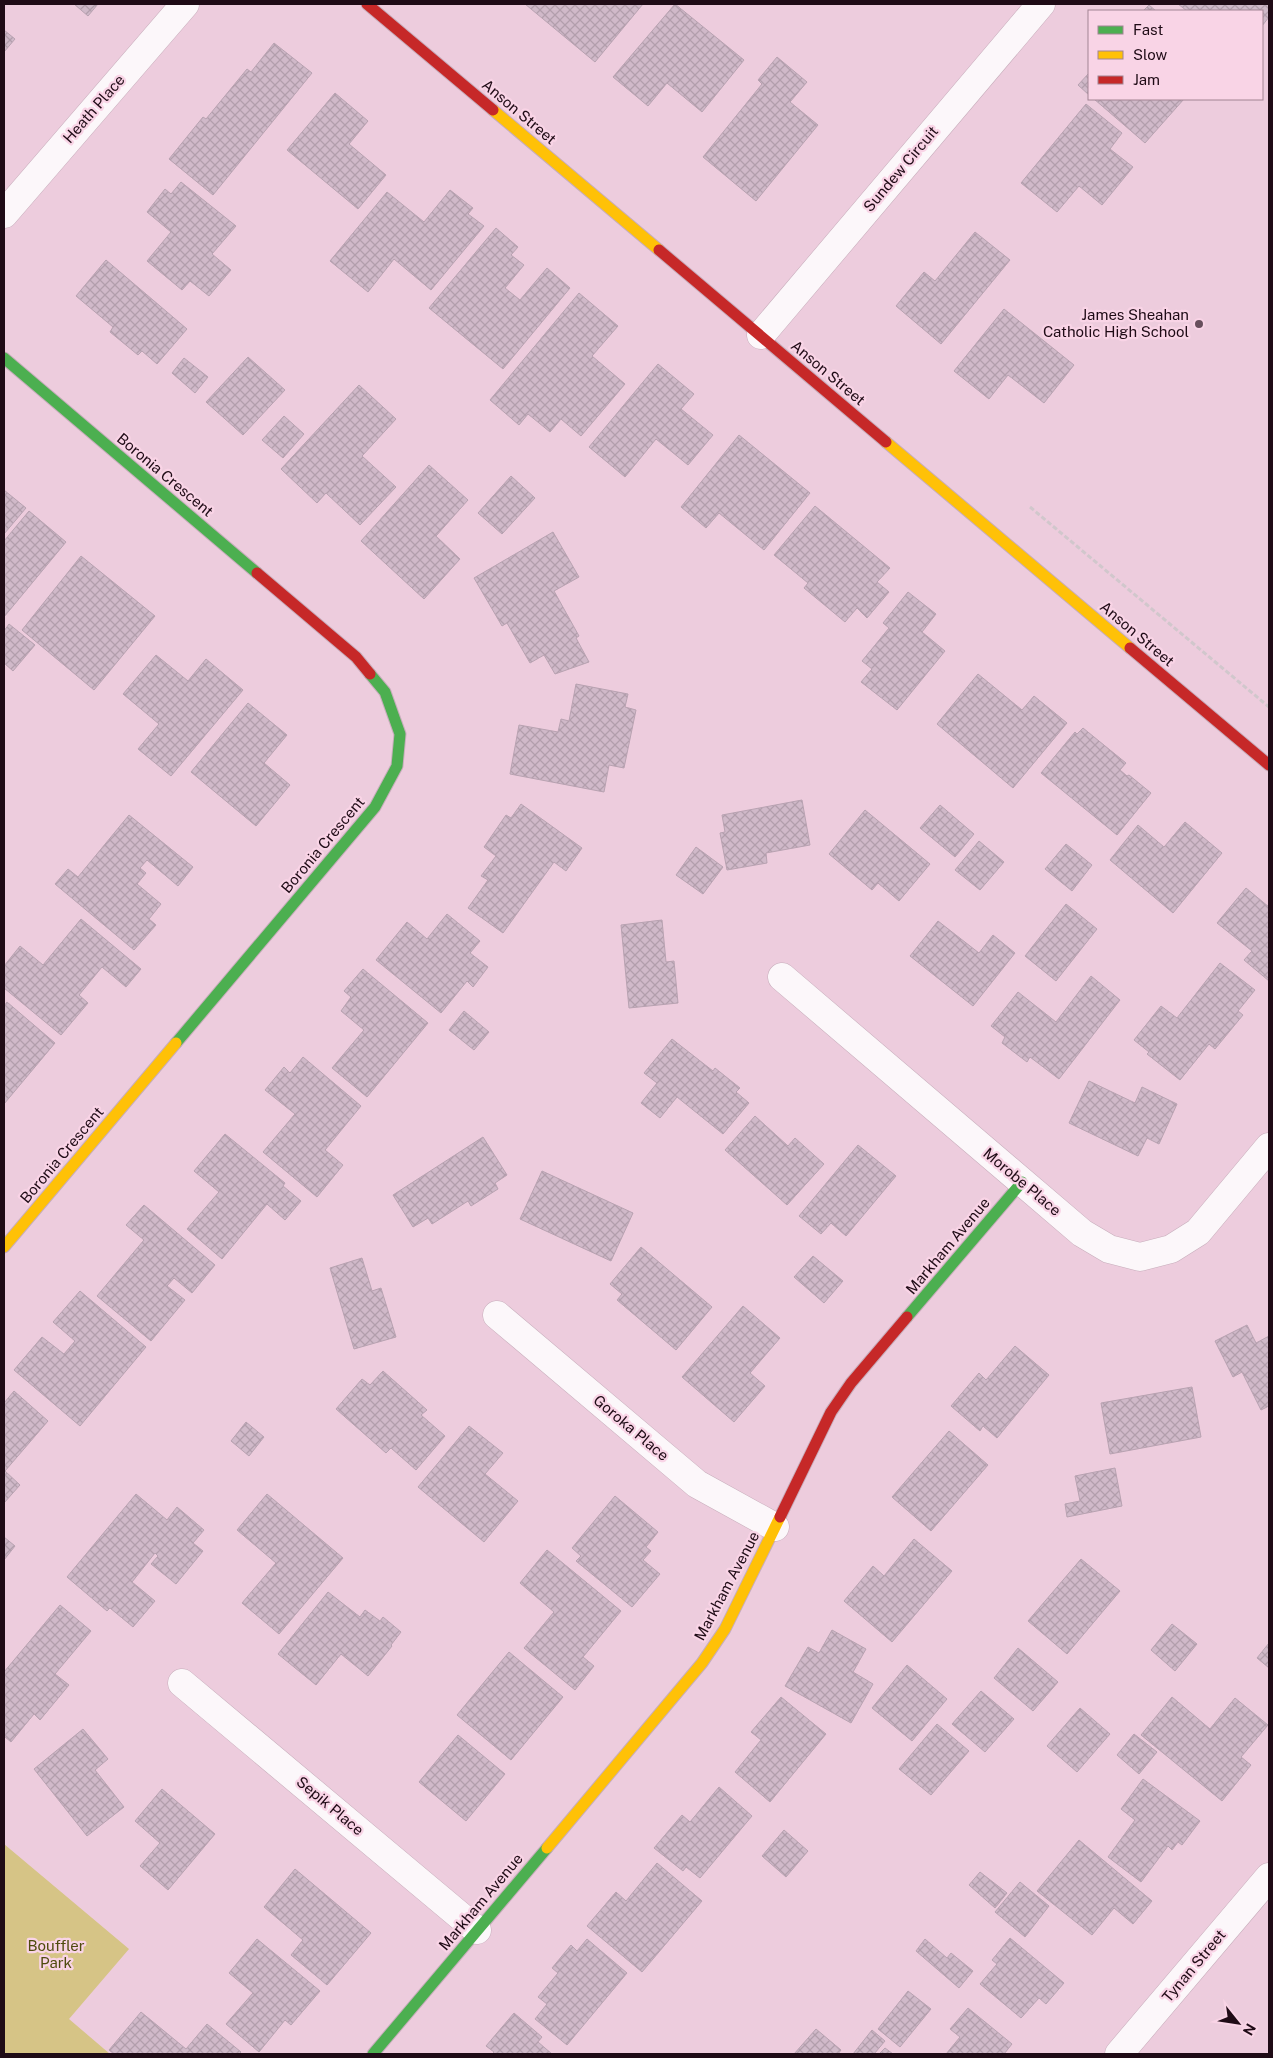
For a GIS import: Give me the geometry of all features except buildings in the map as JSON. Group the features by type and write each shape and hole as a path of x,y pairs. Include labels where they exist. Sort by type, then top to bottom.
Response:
{"street":[{"name":"Heath Place","path":"4,214 184,4"},
{"name":"Anson Street","path":"368,4 1269,765"},
{"name":"Sundew Circuit","path":"761,335 1041,4"},
{"name":"Boronia Crescent","path":"4,358 356,657 385,692 400,734 397,766 375,807 4,1247"},
{"name":"Morobe Place","path":"782,977 1082,1233 1109,1250 1140,1257 1171,1249 1198,1232 1269,1147"},
{"name":"Markham Avenue","path":"373,2054 702,1663 725,1629 831,1412 851,1383 1022,1182"},
{"name":"Goroka Place","path":"497,1315 697,1484 775,1528"},
{"name":"Sepik Place","path":"182,1683 477,1930"},
{"name":"Tynan Street","path":"1120,2054 1269,1877"}],"path":[{"path":"1030,507 1269,707"}],"green space":[{"name":"Bouffler Park","path":"4,1844 129,1949 69,2019 110,2054 4,2054"}],"traffic: fast":[{"path":"4,358 257,573"},
{"path":"176,1043 375,807 397,766 400,734 385,692 370,674"},
{"path":"907,1317 1022,1182"},
{"path":"373,2054 547,1848"}],"traffic: slow":[{"path":"493,110 659,250"},
{"path":"886,442 1130,648"},
{"path":"4,1247 176,1043"},
{"path":"547,1848 702,1663 725,1629 780,1517"}],"traffic: jam":[{"path":"367,4 493,110"},
{"path":"659,250 886,442"},
{"path":"257,573 356,657 370,674"},
{"path":"1130,648 1269,765"},
{"path":"780,1517 831,1412 851,1383 907,1317"}],"place":[{"name":"James Sheahan Catholic High School","path":"1199,324"}]}
